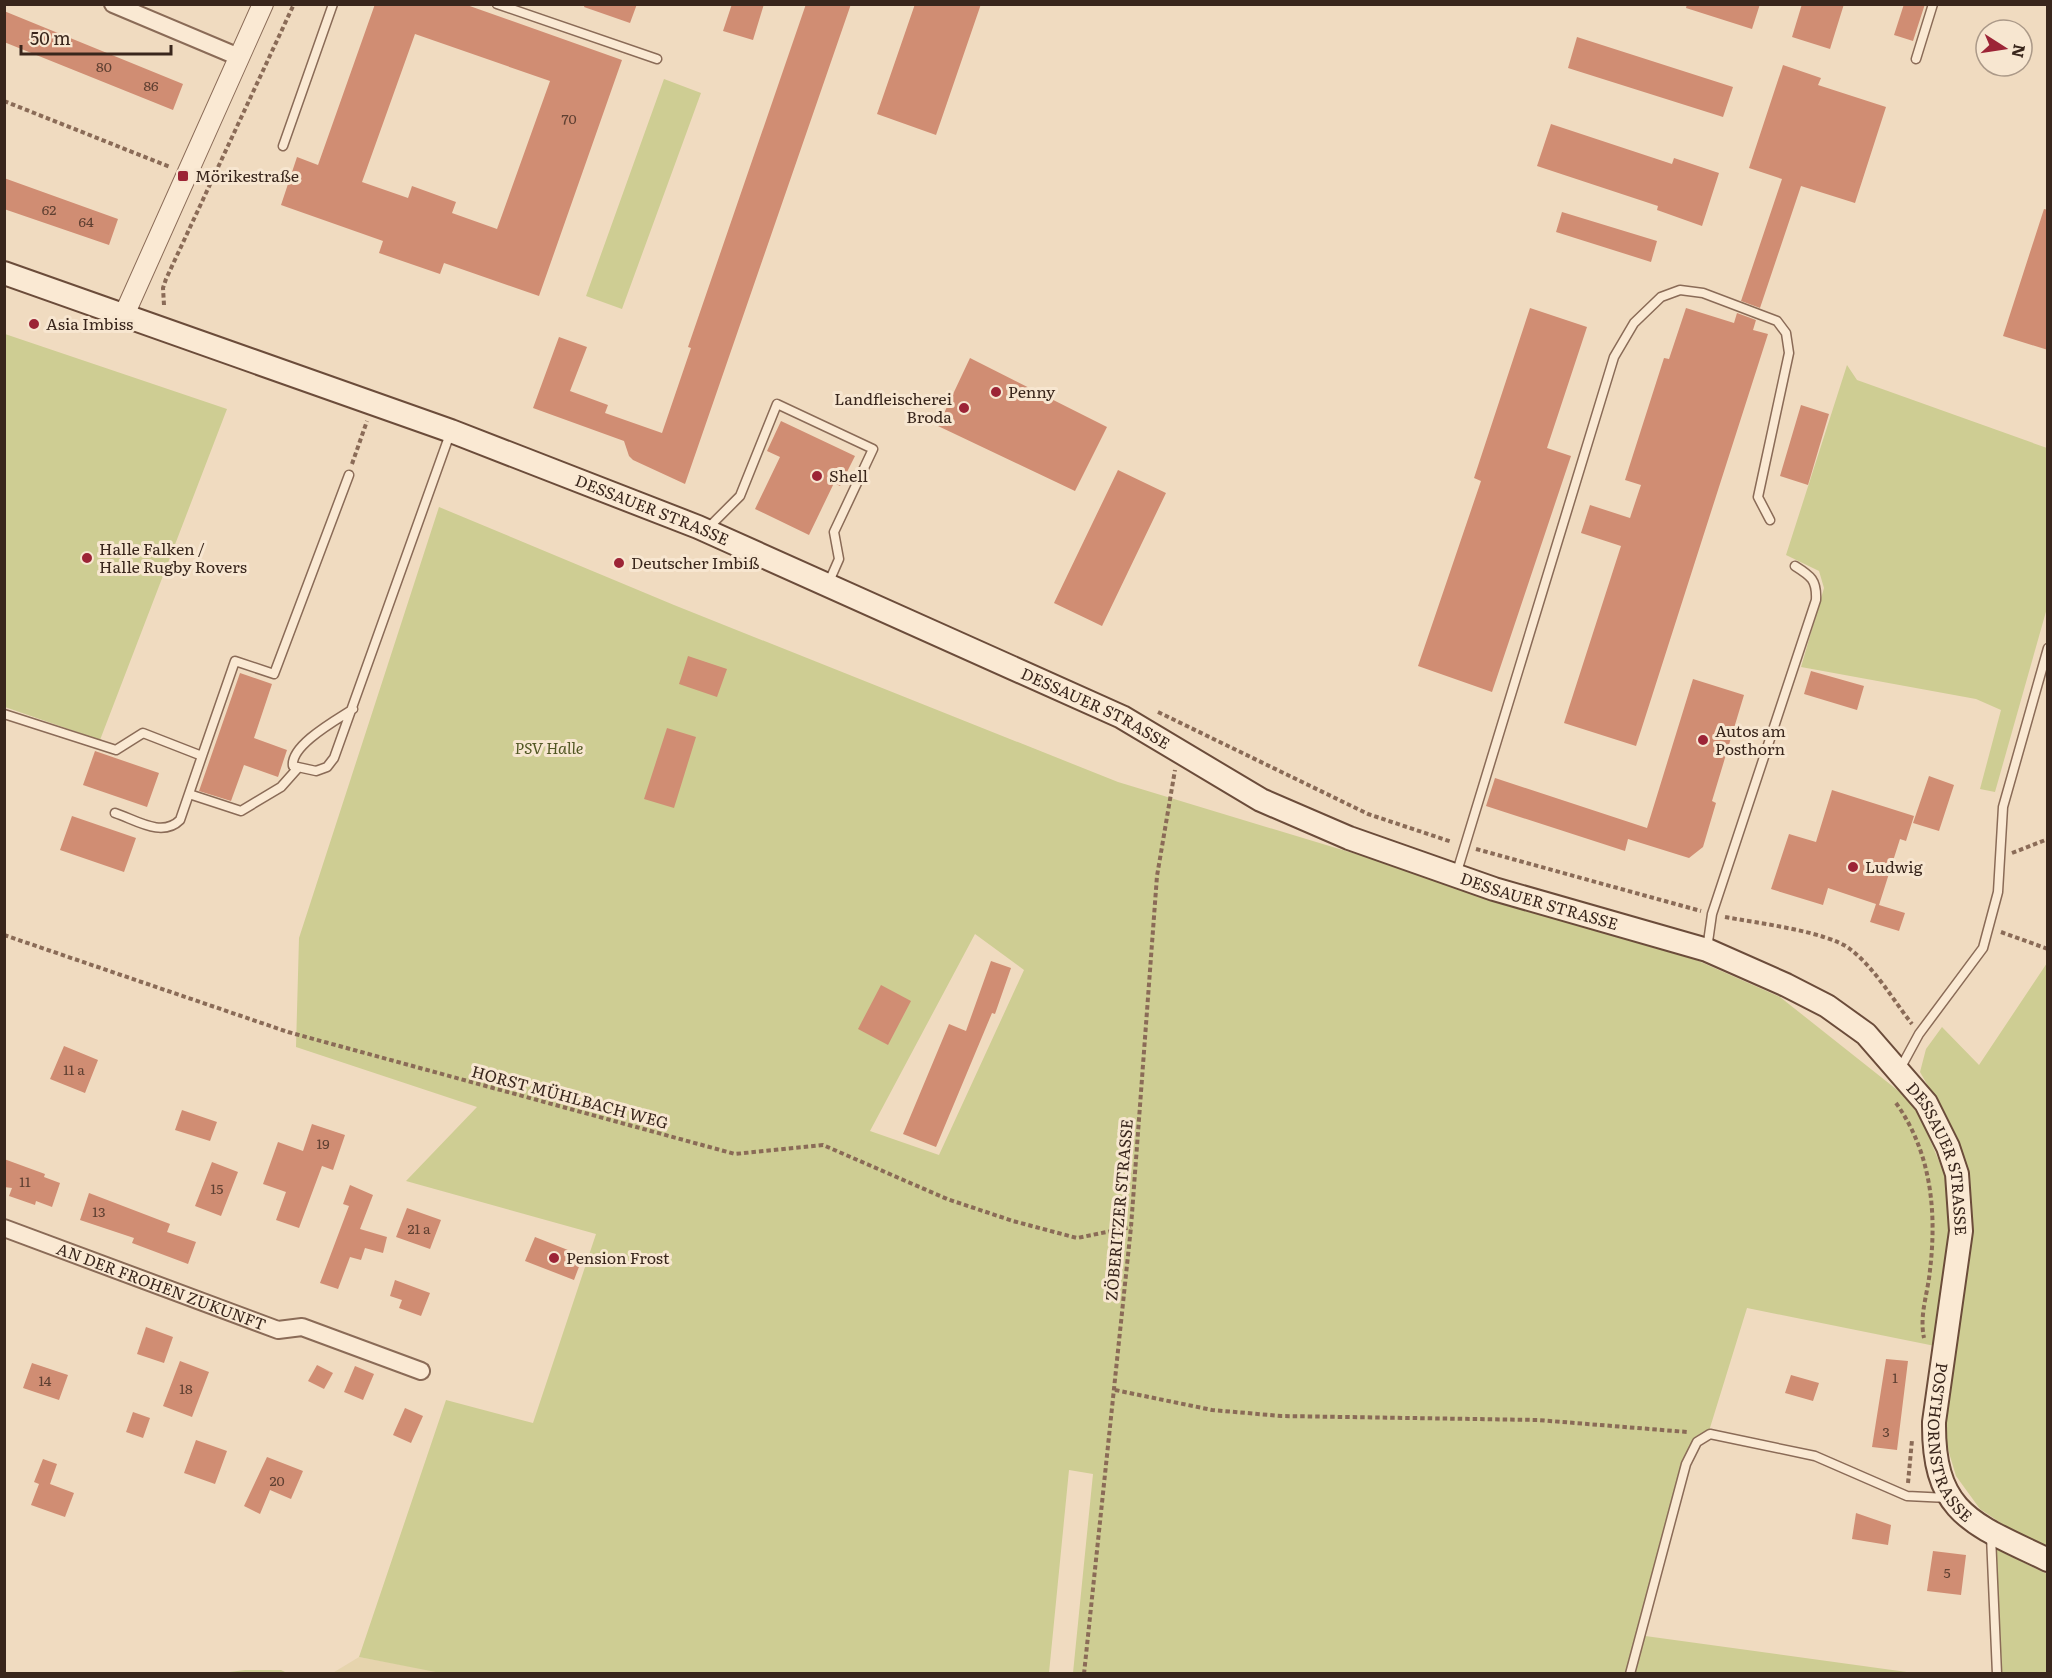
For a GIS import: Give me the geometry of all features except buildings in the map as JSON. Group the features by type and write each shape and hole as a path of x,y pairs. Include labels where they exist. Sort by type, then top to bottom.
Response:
{"main road":[{"name":"DESSAUER STRASSE","path":"4,273 451,431 705,530 1103,708 1178,748 1261,800 1349,838 1455,875 1707,950 1786,985 1837,1012 1866,1034 1899,1069 1926,1103 1938,1124 1957,1174 1961,1231 1936,1342"},
{"name":"POSTHORNSTRASSE","path":"1936,1342 1934,1448 1938,1475 1950,1498 1966,1516 1991,1533 2048,1560"}],"street":[{"path":"113,4 239,57"},
{"path":"124,315 263,4"},
{"name":"AN DER FROHEN ZUKUNFT","path":"4,1228 278,1330 302,1327 421,1371"}],"lane":[{"path":"282,146 333,4"},
{"path":"496,4 657,59"},
{"path":"528,16 531,4"},
{"path":"1916,59 1933,4"},
{"path":"1455,875 1614,357 1634,324 1661,297 1680,290 1703,293 1777,321 1786,333 1789,353 1758,497 1770,520"},
{"path":"705,530 740,496 777,404 873,449 834,532 839,559 828,584"},
{"path":"297,769 316,771 327,767 340,746 451,431"},
{"path":"115,813 169,829 180,820 202,756 213,737 235,661 274,674 348,475"},
{"path":"1707,950 1712,914 1816,600 1816,585 1813,577 1795,566"},
{"path":"1899,1069 1920,1034 1983,948 1998,892 2002,807 2048,648"},
{"path":"297,769 292,761 307,740 353,709"},
{"path":"4,714 116,750 143,733 202,756"},
{"path":"189,794 241,811 280,787 297,769"},
{"path":"1630,1674 1686,1464 1697,1442 1710,1434 1815,1456 1907,1496 1950,1498"},
{"path":"1991,1533 1997,1674"}],"path":[{"path":"165,305 163,288 166,279 294,4"},
{"path":"4,101 166,165 186,178"},
{"path":"134,294 175,309"},
{"path":"348,475 373,404"},
{"path":"1151,708 1368,814 1464,846 1712,914 1779,927 1849,948 1868,967 1920,1034"},
{"name":"ZÖBERITZER STRASSE","path":"1084,1674 1131,1227 1157,876 1178,748"},
{"path":"2001,857 2048,839"},
{"path":"1989,928 2048,949"},
{"name":"HORST MÜHLBACH WEG","path":"4,935 288,1032 735,1154 823,1145 947,1199 1023,1224 1077,1238 1131,1227"},
{"path":"1894,1101 1913,1127 1928,1177 1934,1214 1930,1271 1922,1328 1936,1342"},
{"path":"1115,1390 1212,1410 1281,1416 1538,1420 1710,1434"},
{"path":"1907,1496 1913,1429"}],"shaded area":[{"path":"359,1657 446,1673 331,1674"}],"green space":[{"path":"664,79 701,93 622,309 586,296"},
{"name":"Halle Falken / Halle Rugby Rovers","path":"5,334 227,409 100,740 5,707"},
{"path":"1847,365 1857,380 2047,448 2047,608 1995,792 1980,789 2001,710 1976,699 1801,667 1824,588 1819,571 1786,555"},
{"name":"PSV Halle","path":"439,507 674,605 1118,782 1676,951 1780,997 1915,1104 1959,1209 1935,1346 1747,1308 1709,1431 1694,1440 1683,1463 1638,1635 1914,1673 1073,1673 1093,1474 1069,1470 1049,1673 446,1674 359,1657 446,1400 533,1423 596,1234 406,1181 477,1107 296,1047 299,938","holes":["975,934 1024,970 939,1155 870,1131"]},
{"path":"2047,963 2047,1549 2026,1540 1980,1509 1956,1476 1947,1446 1946,1405 1972,1231 1971,1192 1957,1137 1920,1072 1926,1049 1942,1027 1979,1065"},
{"path":"1996,1549 2047,1574 2047,1673 2002,1673"},
{"path":"245,1670 281,1670 287,1673 222,1673"}],"place":[{"name":"Mörikestraße","path":"183,176"},
{"name":"Asia Imbiss","path":"34,324"},
{"name":"Penny","path":"996,392"},
{"name":"Landfleischerei Broda","path":"964,408"},
{"name":"Shell","path":"817,476"},
{"name":"Halle Falken / Halle Rugby Rovers","path":"87,558"},
{"name":"Deutscher Imbiß","path":"619,563"},
{"name":"Autos am Posthorn","path":"1703,740"},
{"name":"Ludwig","path":"1853,867"},
{"name":"Pension Frost","path":"554,1258"}]}
